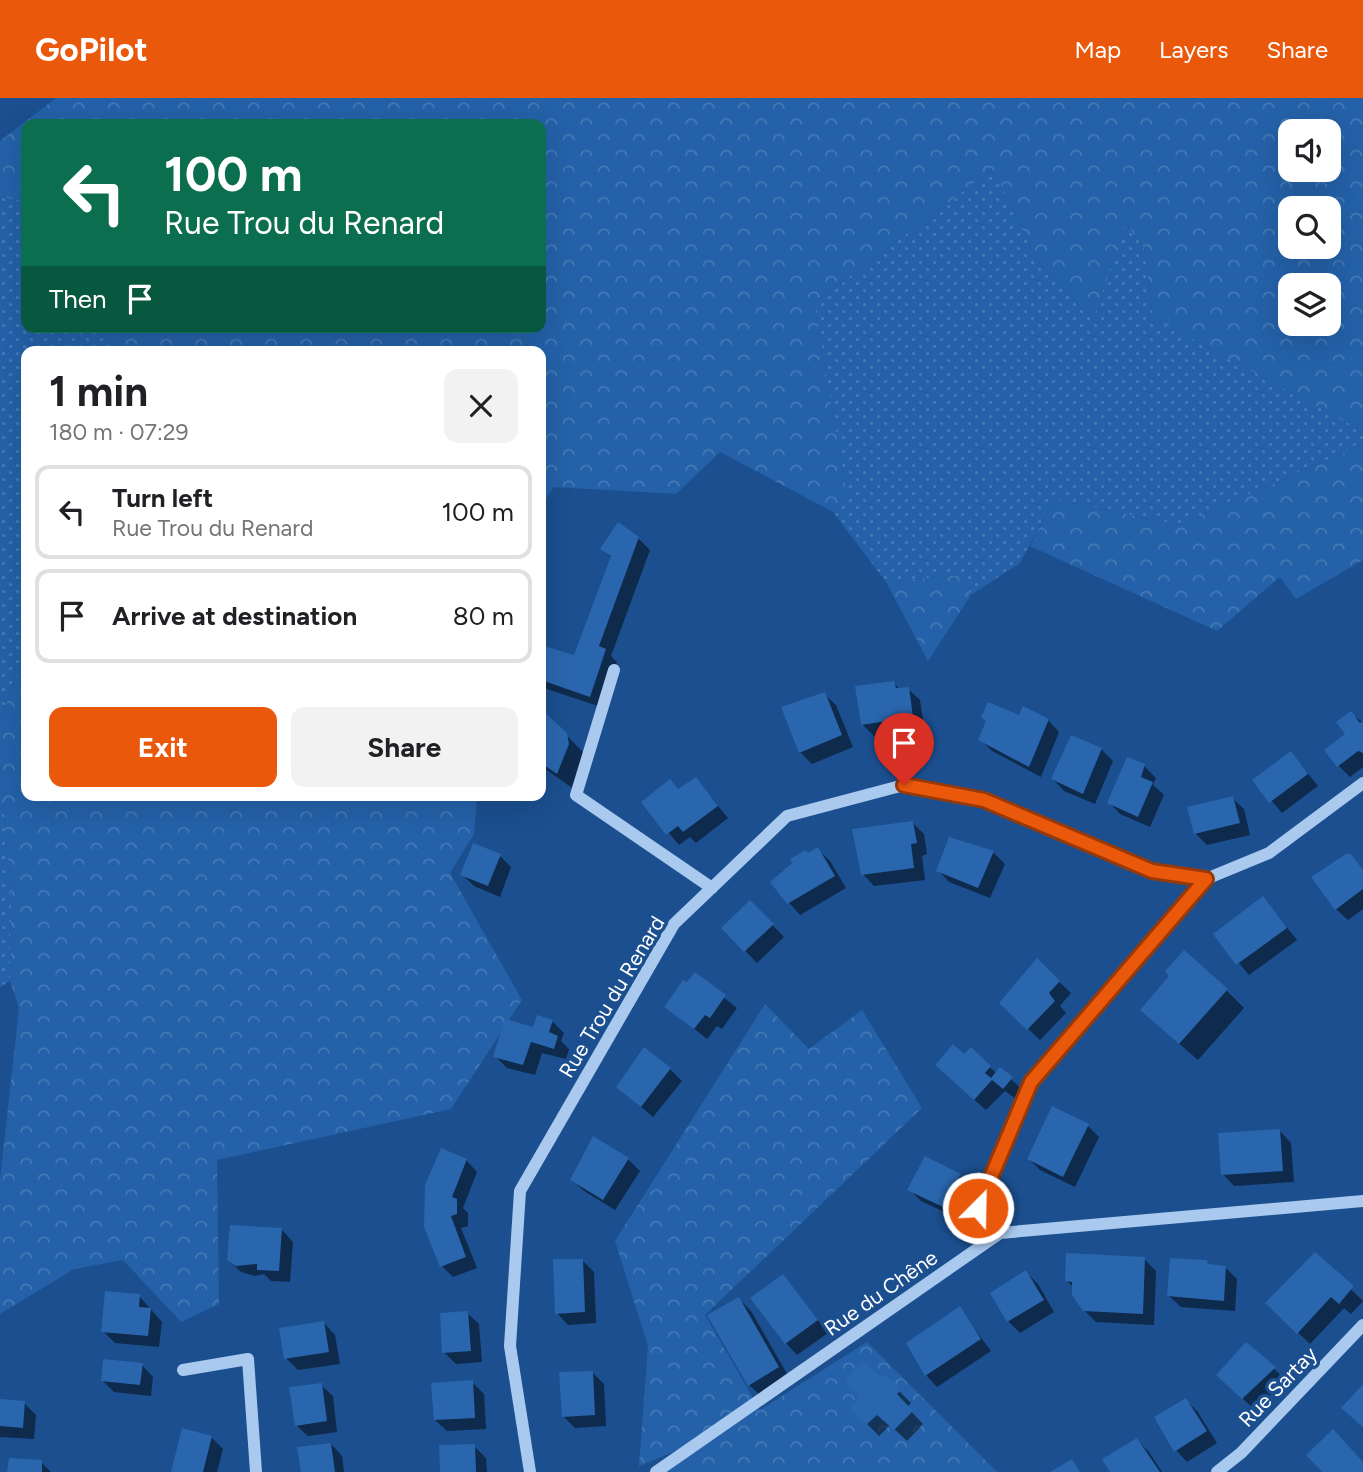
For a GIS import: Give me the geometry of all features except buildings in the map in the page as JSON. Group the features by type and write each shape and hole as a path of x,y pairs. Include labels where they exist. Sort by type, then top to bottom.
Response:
{"street":[{"path":"614,670 576,795 712,888"},
{"path":"1000,1233 978,1208 1031,1082 1206,879 1269,853 1363,783"},
{"name":"Rue Trou du Renard","path":"530,1472 510,1346 520,1191 674,924 787,816 904,785 984,800 1152,871 1206,879"},
{"name":"Rue du Chêne","path":"656,1472 1000,1233 1363,1201"},
{"name":"Rue Sartay","path":"1217,1472 1241,1453 1363,1325"},
{"path":"183,1370 248,1359 257,1472"}],"green space":[{"path":"56,98 1363,98 1363,431 1153,318 1144,248 1126,223 1093,320 1036,259 993,169 814,303 847,494 833,512 720,452 676,494 554,487 546,499 546,346 115,346 107,333 546,333 546,119 29,119"},
{"path":"21,125 21,200 0,197 0,141"},
{"path":"993,169 1036,259 1092,319 1125,222 1144,248 1153,318 1363,431 1363,444 1180,525 1054,499 1020,563 971,595 962,575 886,582 833,512 847,494 814,303"},
{"path":"0,197 21,200 21,333 107,333 115,346 21,346 21,665 0,720"},
{"path":"1363,444 1363,560 1296,599 1280,577 1217,631 1030,546 1054,499 1180,525"},
{"path":"962,575 971,595 928,661 886,582"},
{"path":"21,665 21,801 477,801 474,834 450,873 522,1000 451,1109 217,1160 219,1304 181,1322 123,1260 74,1269 0,1314 0,1180 19,1008 10,981 11,903 0,763 0,720"},
{"path":"0,763 11,903 10,981 0,987"},
{"path":"765,1004 809,1049 862,1010 922,1108 705,1315 760,1410 867,1342 997,1472 663,1472 729,1429 639,1466 648,1346 615,1241"}],"route":[{"path":"904,785 984,800 1152,871 1206,879 1031,1082 978,1208"}]}
